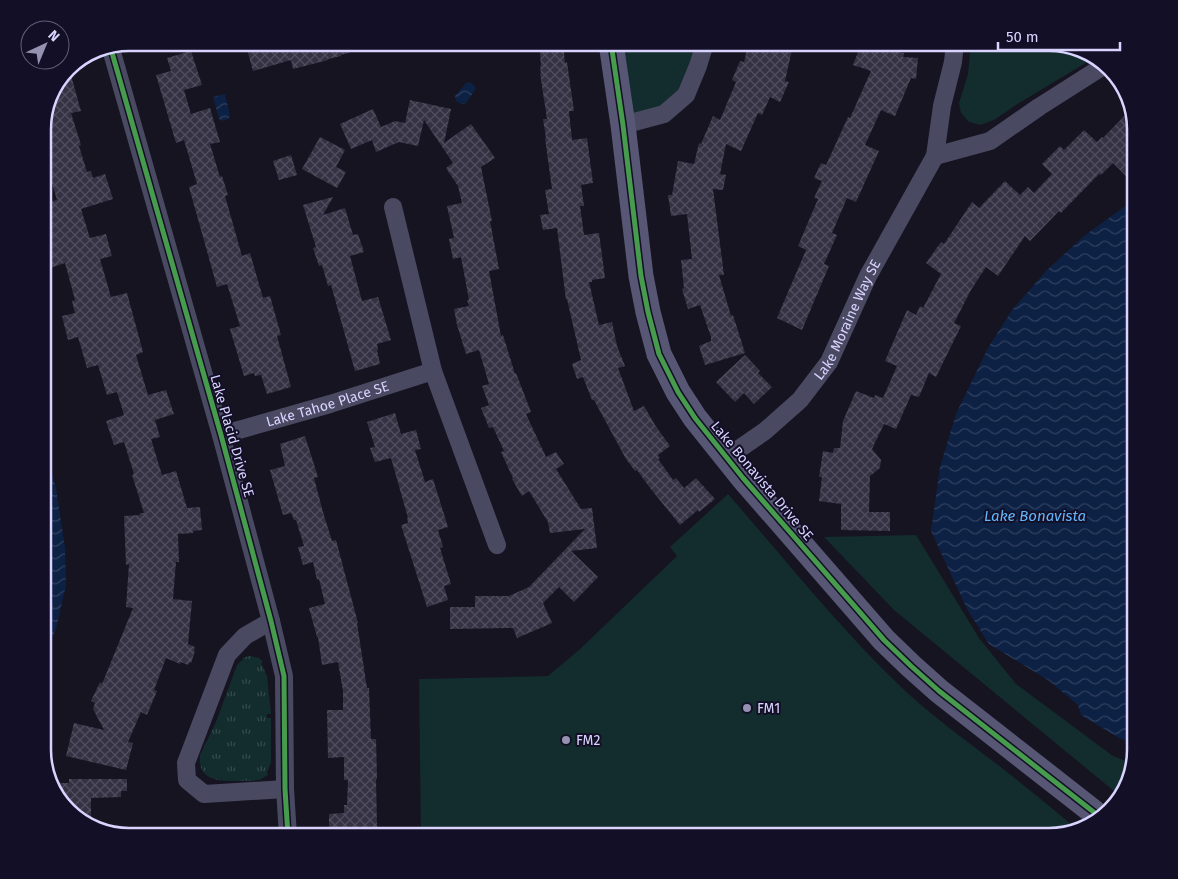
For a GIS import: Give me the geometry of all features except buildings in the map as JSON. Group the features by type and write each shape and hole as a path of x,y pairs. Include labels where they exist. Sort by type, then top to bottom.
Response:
{"street":[{"name":"Lake Bonavista Drive SE","path":"612,51 641,276 659,354 678,392 695,418 726,458 884,640 939,691 1095,813"},
{"path":"623,125 664,114 686,95 702,51"},
{"name":"Lake Moraine Way SE","path":"726,458 765,431 800,400 829,362 868,276 936,156 942,106 954,51"},
{"name":"Lake Placid Drive SE","path":"112,53 221,434 284,676 288,828"},
{"path":"936,156 990,141 1098,69"},
{"path":"393,207 433,370 497,545"},
{"name":"Lake Tahoe Place SE","path":"221,434 330,404 433,370"},
{"path":"271,621 245,636 227,655 186,763 187,780 204,794 286,789"}],"green space":[{"path":"612,51 702,51 686,95 623,125"},
{"path":"970,51 1049,51 1074,55 1088,62 994,120 980,125 969,122 961,113 959,103 968,74"},
{"path":"728,494 875,662 934,716 1071,824 1049,828 421,828 419,679 548,676 579,650 677,556 670,547"},
{"path":"916,535 979,638 1016,684 1113,756 1126,761 1123,775 1114,791 894,610 824,537"},
{"path":"245,657 259,658 263,662 261,663 267,676 271,714 267,714 267,718 271,718 271,763 267,772 268,775 254,781 220,780 207,776 203,771 200,764 200,755 216,722 237,665"}],"water":[{"path":"469,82 475,86 475,90 466,103 461,104 456,101 455,96"},
{"path":"225,94 230,116 223,121 219,119 213,97"},
{"name":"Lake Bonavista","path":"1127,205 1127,741 1081,715 1078,705 1048,680 989,644 967,609 931,531 940,467 956,414 988,348 1012,310 1047,270 1084,236"},
{"path":"51,469 65,548 66,585 56,629 51,641"}],"cycle path":[{"path":"612,51 641,276 659,354 678,392 695,418 743,478 884,640 939,691 1095,813"},
{"path":"112,53 221,435 284,676 285,789 287,828"}],"place":[{"name":"FM1","path":"747,708"},
{"name":"FM2","path":"566,740"}]}
